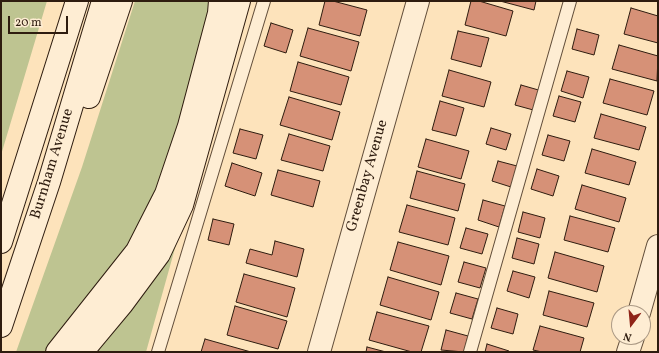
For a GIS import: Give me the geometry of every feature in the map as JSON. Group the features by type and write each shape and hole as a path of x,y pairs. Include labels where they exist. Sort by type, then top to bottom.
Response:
{"main road":[{"path":"20,186 67,1"},
{"name":"Burnham Avenue","path":"1,242 20,186 77,1"},
{"name":"Burnham Avenue","path":"1,326 49,182 103,1"},
{"path":"49,182 69,157 121,1"},
{"path":"57,352 137,251 166,194 189,126 219,13 220,1"},
{"path":"82,352 122,304 159,254 182,205 239,1"},
{"name":"Greenbay Avenue","path":"319,352 418,1"},
{"path":"641,305 658,246"}],"lane":[{"path":"158,352 264,1"},
{"path":"470,352 570,1"}],"green space":[{"path":"1,1 47,1 1,155"},
{"path":"135,1 210,1 197,58 165,171 134,239 45,352 16,352 82,167"},
{"path":"179,234 146,352 92,352"}],"building":[{"path":"325,1 333,1 367,10 360,36 319,25"},
{"path":"471,1 479,1 513,11 506,36 465,25"},
{"path":"500,1 536,1 534,10"},
{"path":"631,8 658,16 658,43 624,34"},
{"path":"271,23 293,30 286,53 264,46"},
{"path":"308,28 359,42 351,71 300,56"},
{"path":"577,29 599,35 594,55 572,49"},
{"path":"458,31 489,38 481,67 451,59"},
{"path":"619,45 658,56 657,81 612,69"},
{"path":"298,62 349,77 341,105 290,91"},
{"path":"449,70 491,82 484,107 442,96"},
{"path":"567,71 589,77 583,98 561,91"},
{"path":"610,79 654,91 647,115 603,103"},
{"path":"521,85 542,91 537,111 515,105"},
{"path":"559,96 581,102 575,122 553,116"},
{"path":"289,97 340,112 332,140 280,125"},
{"path":"440,101 464,108 456,136 432,130"},
{"path":"601,114 646,127 639,150 594,138"},
{"path":"491,128 511,134 506,150 486,144"},
{"path":"240,129 263,135 256,159 233,153"},
{"path":"289,134 330,146 323,171 281,160"},
{"path":"548,135 570,141 564,161 542,155"},
{"path":"426,139 469,151 461,179 418,167"},
{"path":"592,149 636,162 629,185 585,173"},
{"path":"498,161 517,166 511,187 492,181"},
{"path":"232,163 262,173 255,196 225,186"},
{"path":"537,169 559,176 553,196 531,189"},
{"path":"278,170 320,181 313,207 271,195"},
{"path":"417,171 465,184 458,211 410,198"},
{"path":"582,185 626,198 619,222 575,209"},
{"path":"483,200 505,206 499,227 478,220"},
{"path":"407,205 455,218 448,245 399,232"},
{"path":"523,212 545,218 540,238 518,232"},
{"path":"570,216 615,228 608,252 564,240"},
{"path":"213,219 234,224 229,245 208,240"},
{"path":"466,228 488,234 482,254 460,248"},
{"path":"517,238 539,244 534,264 512,258"},
{"path":"275,241 304,249 297,277 246,263 250,249 272,255"},
{"path":"398,242 449,256 441,285 390,270"},
{"path":"555,252 604,266 597,292 548,278"},
{"path":"464,262 486,268 480,288 458,282"},
{"path":"513,271 535,277 529,298 507,291"},
{"path":"244,274 295,288 287,317 236,302"},
{"path":"388,277 439,292 431,320 380,305"},
{"path":"549,291 594,303 587,327 543,315"},
{"path":"456,293 478,299 472,319 450,313"},
{"path":"235,306 287,321 278,349 227,335"},
{"path":"497,308 518,314 513,334 491,328"},
{"path":"377,312 429,326 421,352 412,352 369,340"},
{"path":"540,326 584,338 580,352 542,352 533,350"},
{"path":"446,330 468,336 464,352 441,350"},
{"path":"205,339 251,352 201,352"},
{"path":"487,344 509,351 485,352"},
{"path":"367,347 386,352 366,352"}]}
